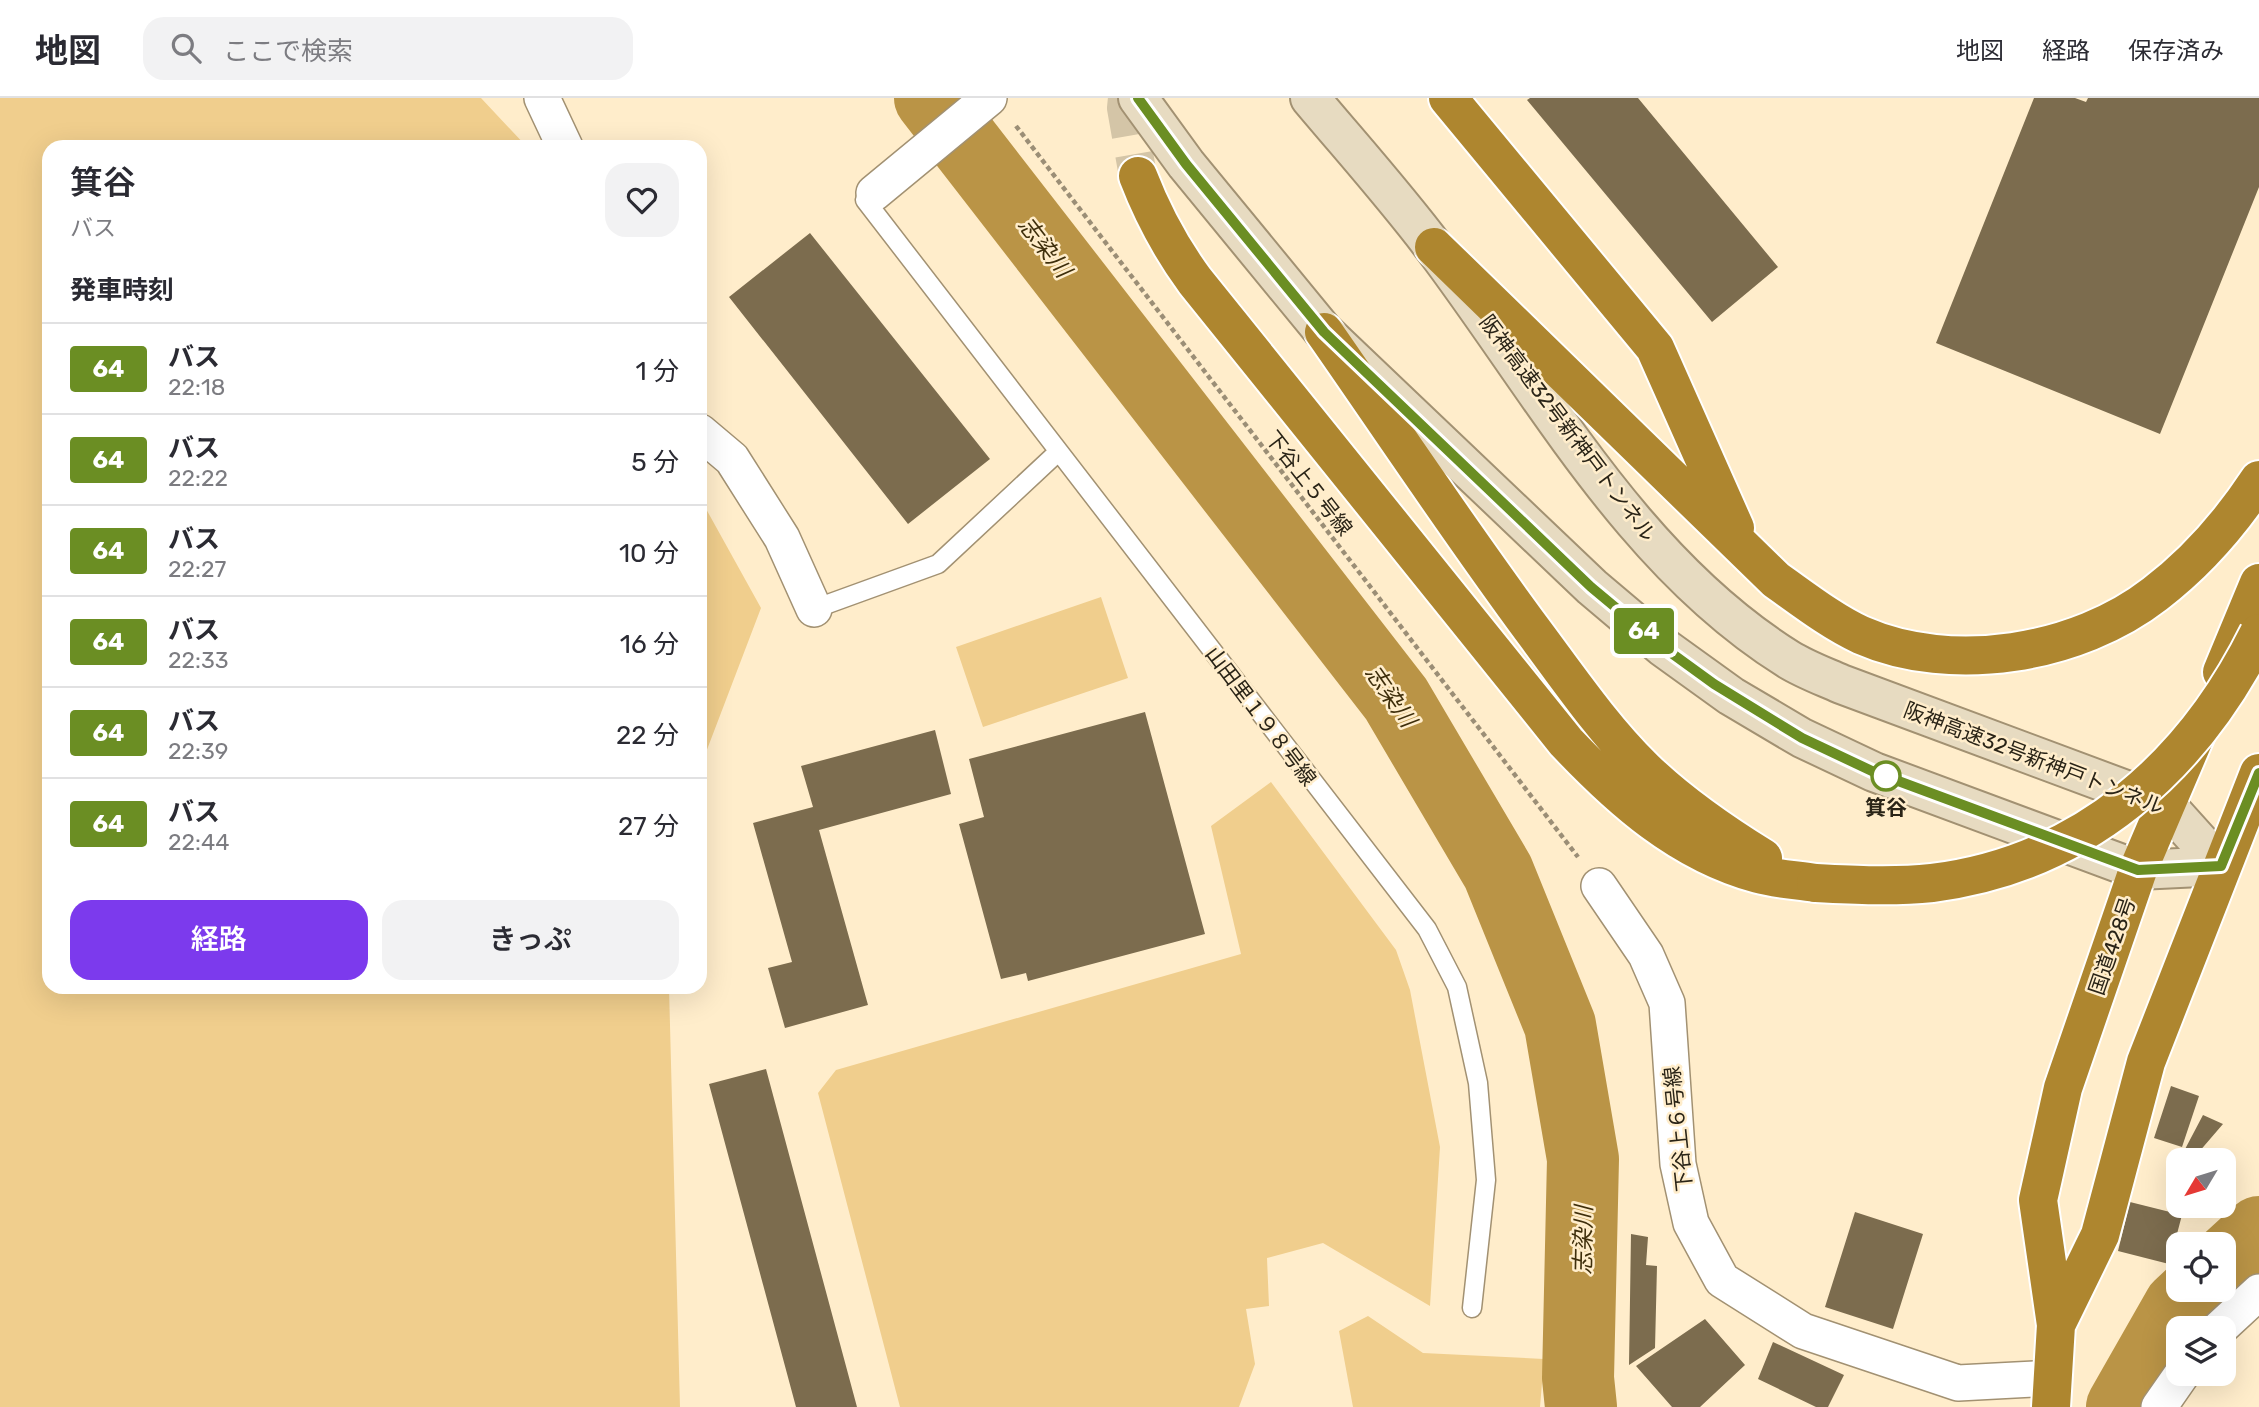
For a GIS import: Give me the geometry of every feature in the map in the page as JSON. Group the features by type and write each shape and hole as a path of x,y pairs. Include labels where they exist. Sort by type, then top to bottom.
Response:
{"highway":[{"path":"1448,98 1655,348 1743,546"},
{"path":"1138,176 1153,215 1188,271 1566,742 1601,779 1674,837 1716,860 1759,874 1816,883 1875,886 1932,883 1990,871 2039,853 2090,827 2132,799 2171,764 2207,721 2238,676 2259,634"},
{"path":"1434,247 1776,580 1817,610 1861,635 1905,649 1951,656 2005,654 2056,644 2107,623 2154,596 2193,562 2233,519 2259,480"},
{"path":"1324,332 1498,583 1600,719 1634,758 1682,803 1723,834 1765,859 1816,883"},
{"name":"国道428号","path":"2052,1393 2056,1325 2038,1200 2063,1088 2138,870 2259,583"},
{"name":"国道428号","path":"2056,1325 2100,1235 2146,1062 2259,773"}],"street":[{"path":"542,98 562,140"},
{"path":"1138,98 1186,164 1324,332 1591,587 1663,647 1731,696 1802,738 1874,772 2138,870 2221,866"},
{"name":"阪神高速32号新神戸トンネル","path":"1310,98 1434,247 1619,502 1699,590 1743,628 1790,660 1840,684 2166,805 2221,866"},
{"path":"874,193 1000,109"},
{"path":"707,438 732,459 782,538 814,609"},
{"name":"下谷上６号線","path":"1600,886 1646,955 1667,1003 1678,1164 1691,1223 1722,1280 1803,1331 1958,1383 2052,1393"},
{"path":"2233,1316 2259,1292"},
{"path":"2159,1407 2174,1386"}],"lane":[{"name":"山田里１９８号線","path":"874,193 865,200 1427,929 1457,988 1478,1083 1486,1180 1472,1308"},
{"path":"814,609 938,564 1058,452"}],"path":[{"name":"下谷上５号線","path":"1000,109 1600,886"}],"shaded area":[{"path":"0,98 481,98 520,140 42,140 42,994 669,994 680,1407 0,1407"},
{"path":"707,511 761,608 707,750"},
{"path":"1101,597 1128,678 983,727 956,647"},
{"path":"1271,782 1396,950 1410,990 1440,1147 1430,1306 1323,1243 1267,1258 1269,1306 1246,1309 1255,1364 1239,1407 900,1407 818,1093 836,1070 1241,954 1211,826"},
{"path":"1368,1316 1423,1353 1544,1359 1540,1407 1353,1407 1339,1331"}],"building":[{"path":"1638,98 1778,267 1712,322 1527,100"},
{"path":"2034,98 2075,98 2086,102 2088,98 2259,98 2259,187 2160,434 1936,343"},
{"path":"810,233 990,459 908,524 729,297"},
{"path":"1145,712 1205,934 1028,981 1026,973 1001,979 959,824 984,817 969,759"},
{"path":"935,730 951,794 819,830 868,1005 785,1028 768,968 792,962 753,823 813,807 801,766"},
{"path":"766,1069 857,1407 796,1407 709,1084"},
{"path":"2171,1086 2199,1096 2182,1147 2154,1138"},
{"path":"2203,1115 2223,1124 2202,1148 2186,1148"},
{"path":"2130,1202 2166,1211 2166,1218 2181,1218 2177,1232 2166,1232 2166,1263 2118,1251"},
{"path":"1855,1212 1923,1234 1893,1329 1825,1307"},
{"path":"1631,1234 1648,1237 1646,1265 1657,1266 1655,1348 1629,1365"},
{"path":"1705,1319 1745,1365 1700,1407 1672,1407 1636,1366"},
{"path":"1773,1342 1844,1375 1828,1407 1816,1407 1758,1379"}],"waterway":[{"name":"志染川","path":"930,98 1396,699 1498,872 1560,1025 1583,1159 1578,1378 1581,1407"},
{"path":"2236,1253 2259,1232"},
{"path":"2122,1407 2184,1302"}],"tunnel":[{"path":"1127,98 1126,108 1138,176"}],"bus line":[{"name":"64","path":"1138,98 1186,164 1324,332 1591,587 1663,647 1731,696 1802,738 1874,772 2138,870 2221,866 2259,773"}],"place":[{"name":"箕谷","path":"1886,776"}]}
